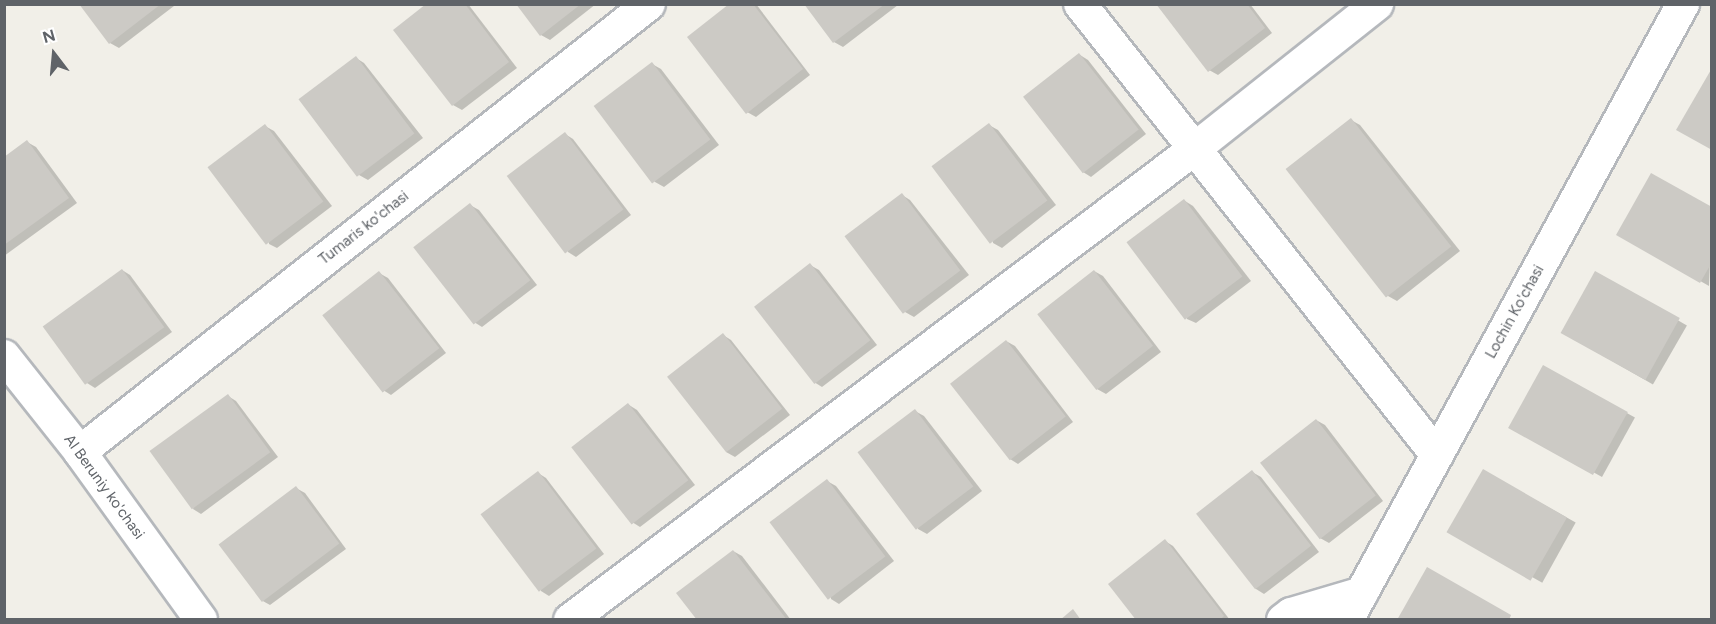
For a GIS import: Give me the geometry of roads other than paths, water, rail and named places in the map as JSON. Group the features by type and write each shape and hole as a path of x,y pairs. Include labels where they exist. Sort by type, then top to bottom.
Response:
{"street":[{"name":"Tumaris ko'chasi","path":"80,452 649,4"},
{"path":"1080,4 1193,150 1437,455"},
{"path":"570,620 1193,150 1377,4"},
{"name":"Lochin Ko'chasi","path":"1355,606 1683,4"},
{"name":"Al Beruniy ko'chasi","path":"4,356 80,452 191,616"},
{"path":"1283,620 1291,614 1355,606"}]}
